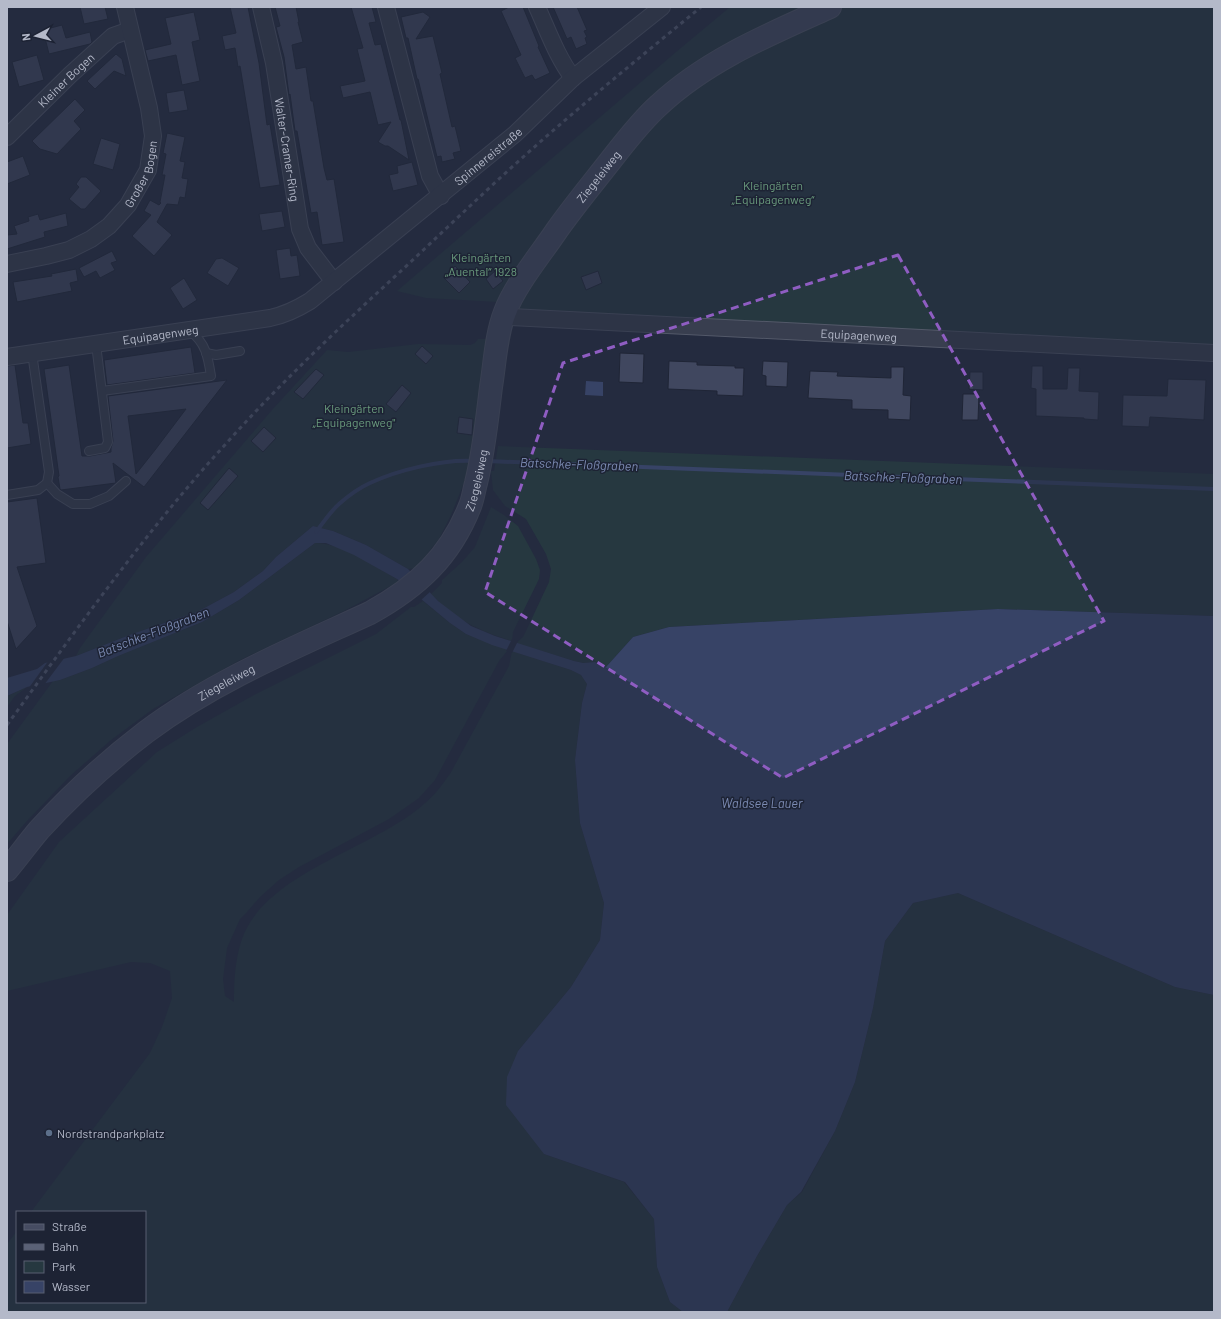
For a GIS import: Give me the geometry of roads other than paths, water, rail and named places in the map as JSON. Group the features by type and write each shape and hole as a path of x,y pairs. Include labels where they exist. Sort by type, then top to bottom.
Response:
{"main road":[{"name":"Ziegeleiweg","path":"7,870 60,808 121,752 147,731 208,692 245,672 370,613 407,591 425,576 441,557 462,525 471,504 481,461 498,333 505,312 514,292 567,217 618,151 658,105 682,86 739,49 830,7"}],"street":[{"name":"Großer Bogen","path":"7,264 69,250 91,239 110,226 128,205 148,170 153,136 149,108 125,7"},
{"name":"Walter-Cramer-Ring","path":"261,7 274,63 300,229 308,248 334,282"},
{"path":"386,7 430,176 441,196"},
{"path":"537,7 567,70 573,78"},
{"name":"Spinnereistraße","path":"310,301 441,196 514,134 573,78 662,7"},
{"name":"Kleiner Bogen","path":"7,138 70,75 113,36 130,30"},
{"name":"Equipagenweg","path":"7,357 284,315 310,301"},
{"name":"Equipagenweg","path":"505,312 511,317 1214,353"}],"lane":[{"path":"102,391 211,376 208,357 199,338 188,329"},
{"path":"89,451 105,448 108,442 96,344"},
{"path":"206,353 216,355 240,351"},
{"path":"7,494 38,490 47,483 48,472 32,353"},
{"path":"47,483 57,494 73,504 90,504 109,496 126,481"}],"water":[{"path":"586,381 603,382 603,396 585,395"},
{"name":"Waldsee Lauer","path":"313,526 333,531 366,545 408,569 438,601 471,626 495,636 574,661 583,663 595,662 606,667 633,637 669,627 998,609 1214,616 1214,995 1175,987 958,893 913,903 885,941 873,1008 855,1082 835,1131 801,1192 787,1205 757,1256 727,1312 683,1312 670,1302 657,1267 654,1219 625,1182 544,1154 506,1105 507,1077 518,1051 571,987 600,940 604,903 580,823 575,760 582,703 587,684 581,675 571,670 492,645 466,634 450,623 397,579 354,555 326,543 315,543 239,600 202,622 92,668 60,680 27,687 7,696 7,678 37,669 45,663 76,656 132,634 197,612 234,592 263,571 276,557"}],"waterway":[{"name":"Batschke‐Floßgraben","path":"316,532 339,504 362,487 381,478 421,466 449,462 474,461"},
{"name":"Batschke‐Floßgraben","path":"487,461 1214,489"}],"railway":[{"path":"7,725 138,548 223,447 288,378 333,334 515,165 594,96 701,7"}],"place":[{"name":"Nordstrandparkplatz","path":"49,1133"}],"park label":[{"name":"Kleingärten „Equipagenweg“","path":"773,192"},
{"name":"Kleingärten „Auental“ 1928","path":"481,264"},
{"name":"Kleingärten „Equipagenweg\"","path":"354,415"}]}
